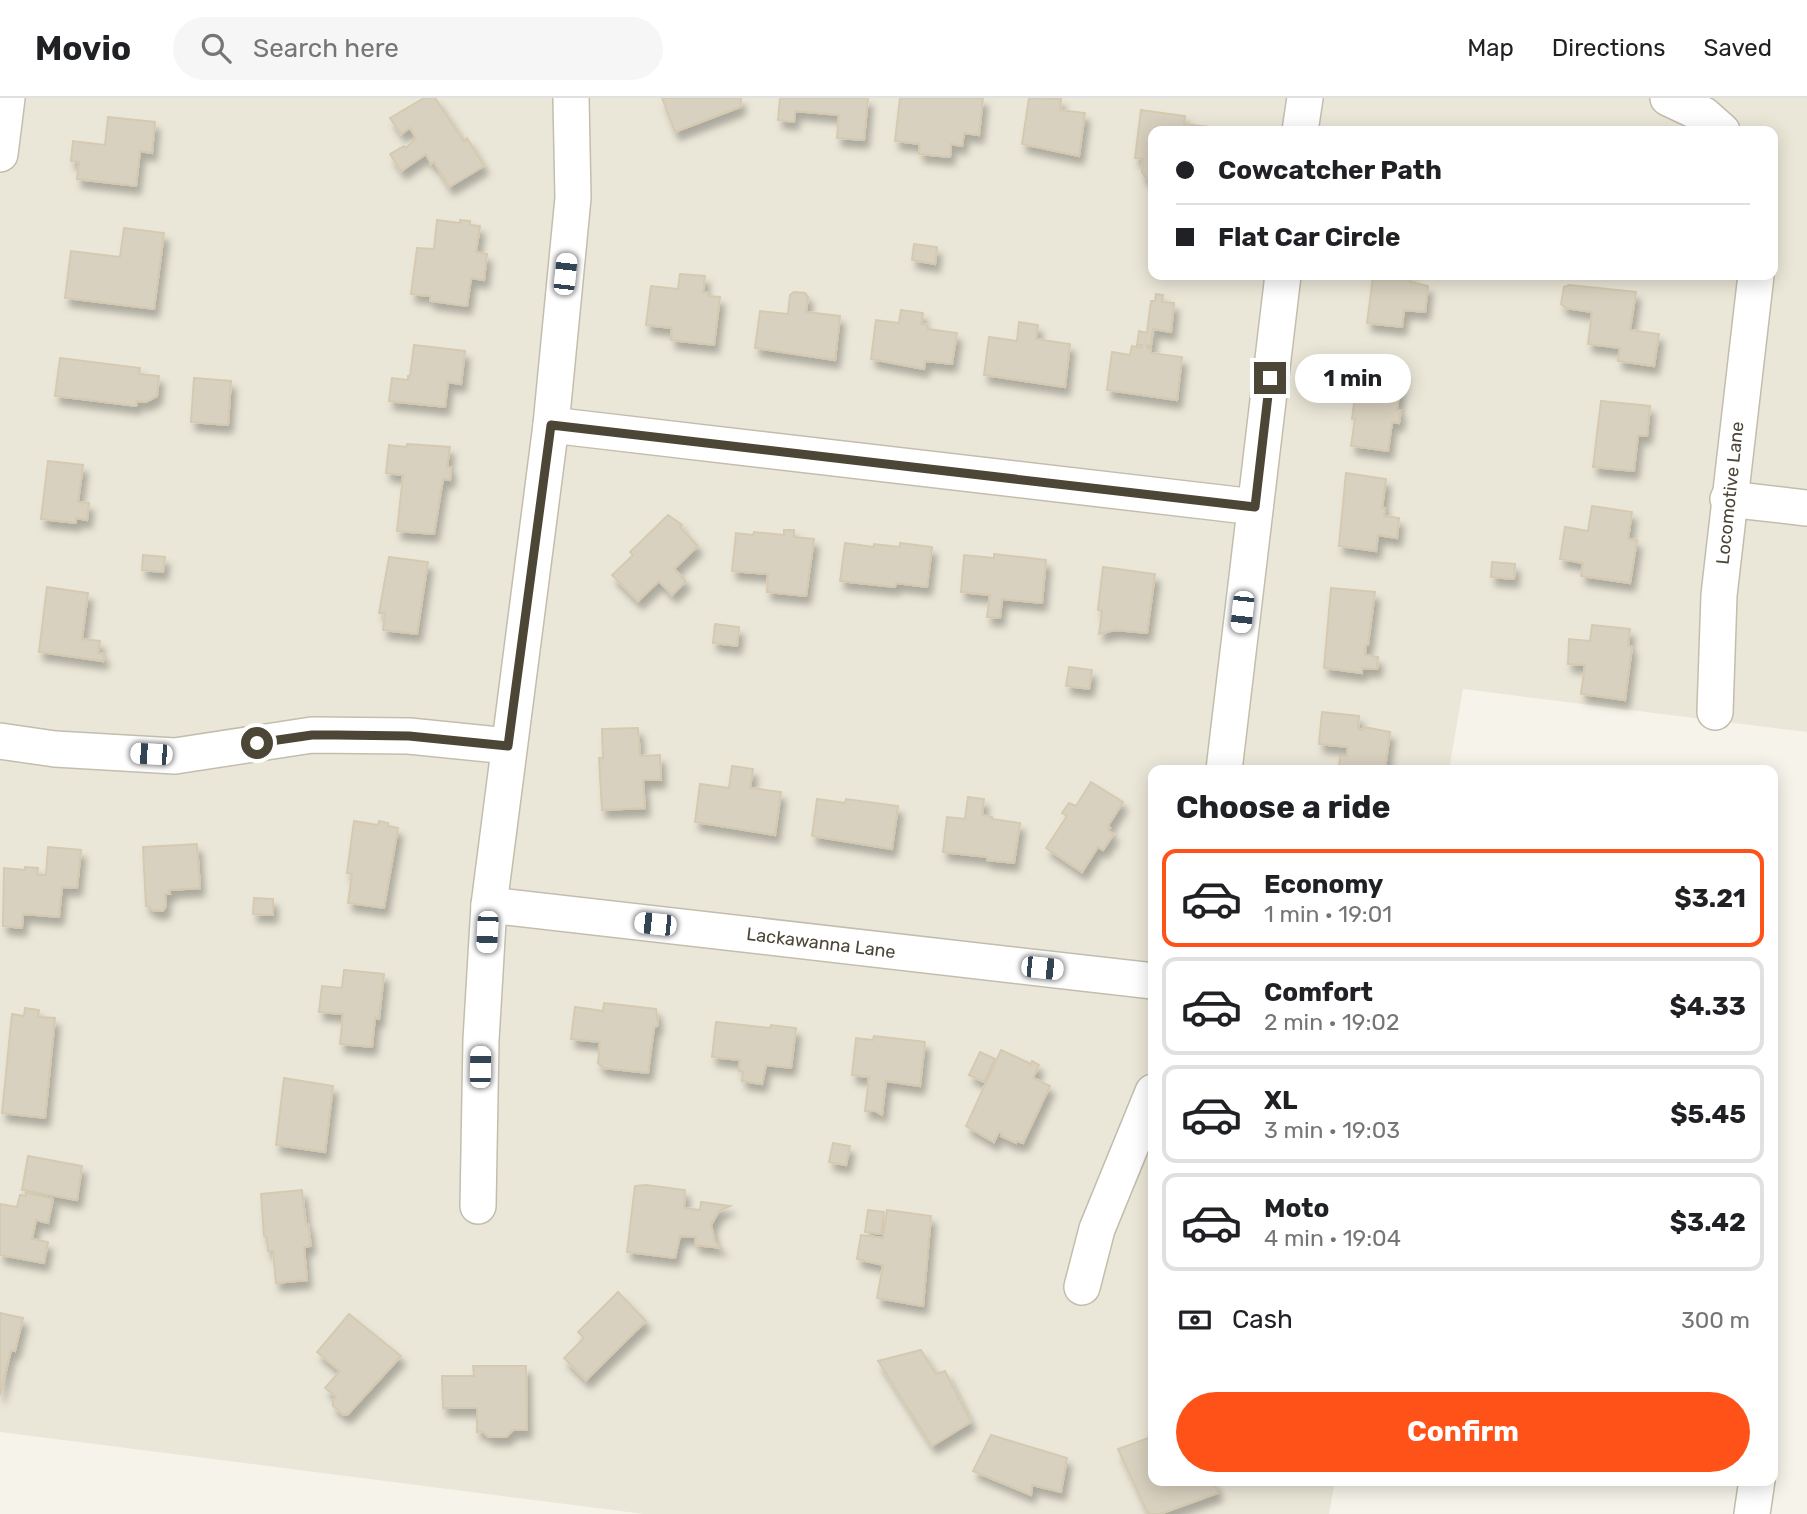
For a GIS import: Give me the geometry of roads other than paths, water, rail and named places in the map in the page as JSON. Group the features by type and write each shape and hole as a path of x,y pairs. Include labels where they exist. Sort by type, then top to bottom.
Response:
{"street":[{"path":"0,153 6,98"},
{"path":"478,1206 481,1040 489,905 551,425 573,198 571,98"},
{"path":"1301,126 1304,98"},
{"path":"1668,98 1704,115 1716,126"},
{"path":"1225,765 1282,280"},
{"name":"Locomotive Lane","path":"1715,712 1718,595 1755,280"},
{"path":"551,425 1255,507"},
{"path":"1728,499 1807,508"},
{"path":"0,741 55,749 175,756 312,735 409,736 508,746"},
{"name":"Lackawanna Lane","path":"489,905 1148,980"},
{"path":"1082,1287 1097,1229 1148,1104"},
{"path":"1752,1514 1756,1486"}]}
